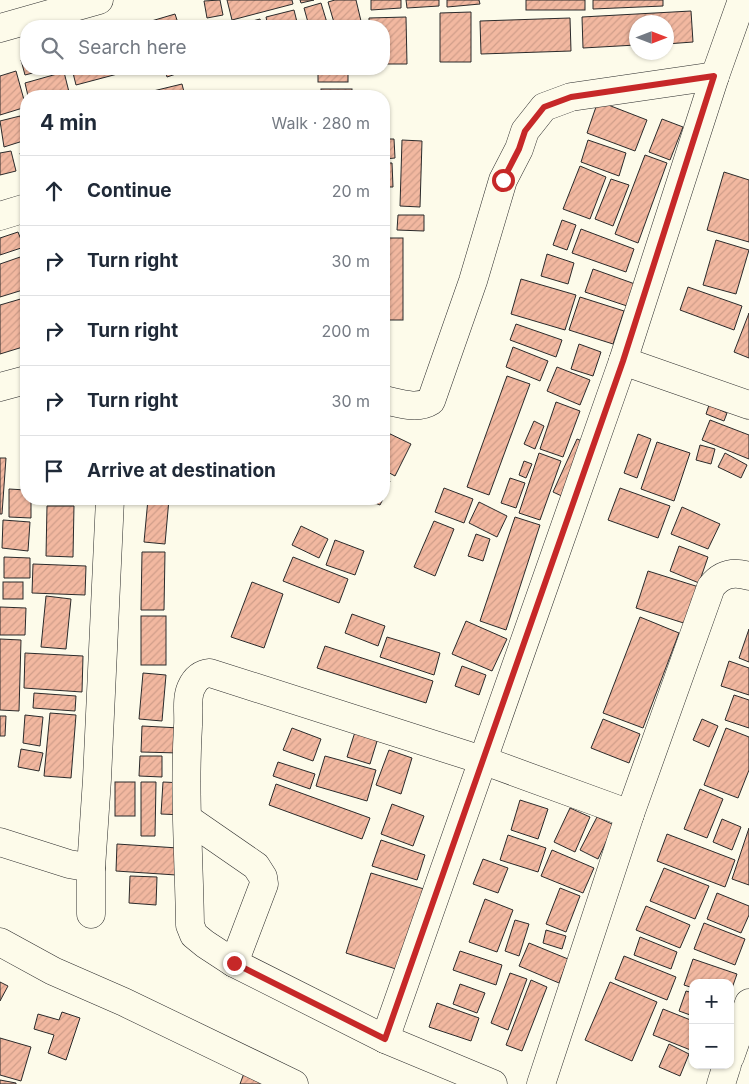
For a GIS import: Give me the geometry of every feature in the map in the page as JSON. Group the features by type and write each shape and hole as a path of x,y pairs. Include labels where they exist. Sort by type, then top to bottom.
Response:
{"street":[{"path":"28,20 99,0"},
{"path":"385,1039 623,361 714,76 742,0"},
{"path":"0,28 20,22"},
{"path":"390,401 412,406 426,404 431,401 473,282 503,180 519,149 525,131 544,107 571,97 714,76"},
{"path":"0,216 20,210"},
{"path":"623,361 749,405"},
{"path":"0,387 20,382"},
{"path":"91,914 90,868 97,779 110,505"},
{"path":"540,1084 630,814 711,586 724,575 749,576"},
{"path":"493,1084 385,1039 234,963 204,944 194,935 190,925 188,819 187,751 190,690 203,674 210,672 482,760 630,814"},
{"path":"188,819 256,866 263,877 264,884 234,963"},
{"path":"0,842 69,864 90,868"},
{"path":"0,942 53,972 124,1002 294,1084"},
{"path":"734,1045 749,1002"},
{"path":"721,1084 726,1069"}],"building":[{"path":"220,0 223,15 207,18 204,1"},
{"path":"227,0 292,0 293,4 232,20"},
{"path":"300,0 314,0 301,3"},
{"path":"356,0 361,20 333,20 328,2"},
{"path":"371,0 401,0 401,8 371,10"},
{"path":"406,0 439,0 439,6 407,8"},
{"path":"447,0 479,0 480,4 447,7"},
{"path":"526,0 585,0 585,10 526,10"},
{"path":"593,0 663,0 663,6 593,9"},
{"path":"321,3 326,20 307,20 304,8"},
{"path":"294,10 296,20 267,20 266,17"},
{"path":"691,11 693,42 674,43 674,15 629,15 629,45 583,48 582,17"},
{"path":"471,12 471,62 440,62 440,13"},
{"path":"175,14 177,20 155,20"},
{"path":"406,17 407,64 390,64 390,20 369,20 369,18"},
{"path":"570,18 571,51 481,54 480,21"},
{"path":"16,71 21,90 20,109 0,115 0,76"},
{"path":"53,75 65,75 68,90 27,90 25,83"},
{"path":"74,75 114,75 76,85"},
{"path":"318,75 348,75 348,82 318,82"},
{"path":"182,84 184,90 157,90"},
{"path":"321,89 352,89 352,90"},
{"path":"598,101 647,120 635,151 587,133"},
{"path":"20,116 20,142 4,147 0,121"},
{"path":"662,119 683,127 670,160 649,152"},
{"path":"390,139 394,139 395,158 390,158"},
{"path":"402,140 422,141 420,207 400,206"},
{"path":"588,140 626,153 619,176 581,162"},
{"path":"11,151 16,171 0,175 0,153"},
{"path":"645,155 667,163 638,243 615,234"},
{"path":"390,163 392,163 393,187 390,187"},
{"path":"580,166 606,177 590,219 563,209"},
{"path":"724,172 749,180 749,242 707,230"},
{"path":"611,179 629,185 613,226 595,219"},
{"path":"398,215 424,215 424,231 397,230"},
{"path":"562,220 576,225 567,250 553,245"},
{"path":"581,229 634,249 626,272 572,253"},
{"path":"18,232 20,248 0,255 0,238"},
{"path":"390,238 403,238 403,320 390,320"},
{"path":"716,240 749,250 736,294 703,285"},
{"path":"547,254 574,263 568,284 541,276"},
{"path":"20,257 20,291 0,297 0,264"},
{"path":"593,269 635,284 627,306 585,292"},
{"path":"521,279 576,295 565,330 511,314"},
{"path":"688,287 742,306 734,330 680,310"},
{"path":"580,297 624,311 613,344 569,330"},
{"path":"20,299 20,348 0,354 0,305"},
{"path":"749,313 749,358 734,352"},
{"path":"516,324 562,340 556,357 510,340"},
{"path":"579,344 601,352 593,376 571,369"},
{"path":"513,347 548,361 540,381 506,367"},
{"path":"557,367 590,380 580,405 547,391"},
{"path":"507,376 530,384 489,495 467,487"},
{"path":"556,402 580,411 563,457 540,449"},
{"path":"709,405 727,413 724,421 706,414"},
{"path":"710,420 749,435 749,459 702,440"},
{"path":"534,421 544,426 535,449 524,444"},
{"path":"390,434 411,444 395,476 390,473"},
{"path":"638,434 651,439 637,478 624,473"},
{"path":"577,439 590,444 566,498 553,492"},
{"path":"657,442 690,453 674,501 641,489"},
{"path":"700,445 715,449 711,464 696,460"},
{"path":"539,453 561,461 540,520 519,513"},
{"path":"725,453 747,465 741,478 718,467"},
{"path":"0,458 6,458 2,514 0,514"},
{"path":"524,461 532,464 526,478 519,475"},
{"path":"510,478 525,483 516,508 501,503"},
{"path":"444,488 473,499 464,523 435,512"},
{"path":"620,488 670,506 658,538 608,520"},
{"path":"9,489 20,490 20,505 31,505 31,518 9,517"},
{"path":"479,502 507,516 497,537 469,523"},
{"path":"147,505 168,505 165,544 144,542"},
{"path":"47,506 74,506 73,557 46,556"},
{"path":"682,507 720,524 708,549 671,534"},
{"path":"515,517 540,525 506,630 480,621"},
{"path":"3,520 30,522 28,551 2,548"},
{"path":"434,521 454,529 435,576 414,567"},
{"path":"301,526 328,539 319,558 292,545"},
{"path":"476,534 490,539 483,561 468,556"},
{"path":"335,540 364,551 355,575 326,565"},
{"path":"679,546 708,557 699,583 670,571"},
{"path":"142,552 165,552 164,610 141,610"},
{"path":"4,557 30,558 30,578 4,578"},
{"path":"293,557 348,579 339,603 283,581"},
{"path":"33,564 86,566 85,595 32,593"},
{"path":"648,571 702,588 690,625 636,608"},
{"path":"3,582 23,582 23,599 3,599"},
{"path":"252,582 283,594 264,648 231,637"},
{"path":"46,596 71,599 66,649 41,647"},
{"path":"0,607 26,608 25,635 0,635"},
{"path":"352,614 385,626 378,646 345,633"},
{"path":"141,616 166,616 166,665 141,665"},
{"path":"640,617 679,633 643,728 603,713"},
{"path":"466,621 507,639 492,671 452,654"},
{"path":"749,629 749,662 739,658"},
{"path":"387,637 440,653 434,675 380,657"},
{"path":"0,639 21,640 19,711 0,710"},
{"path":"325,646 433,681 426,703 317,668"},
{"path":"25,653 83,656 82,692 24,688"},
{"path":"729,661 749,668 749,695 721,686"},
{"path":"462,666 486,675 479,695 455,686"},
{"path":"143,673 166,675 162,721 139,719"},
{"path":"34,693 76,696 75,711 33,708"},
{"path":"734,695 749,700 749,728 725,720"},
{"path":"50,713 76,715 71,778 44,776"},
{"path":"25,715 43,717 40,746 23,743"},
{"path":"0,716 6,716 5,736 0,736"},
{"path":"603,719 640,734 629,763 591,748"},
{"path":"702,719 718,726 709,747 693,740"},
{"path":"142,726 180,728 179,753 141,752"},
{"path":"292,728 321,739 313,761 283,750"},
{"path":"726,728 749,737 749,770 738,798 704,785"},
{"path":"355,732 378,738 370,764 347,757"},
{"path":"21,749 43,753 39,771 18,767"},
{"path":"389,750 412,758 401,794 376,785"},
{"path":"140,756 162,756 162,777 139,776"},
{"path":"325,756 376,770 367,801 316,786"},
{"path":"278,762 315,774 310,789 273,776"},
{"path":"115,782 135,782 135,816 115,816"},
{"path":"141,782 156,782 155,836 141,836"},
{"path":"163,782 185,783 184,815 161,814"},
{"path":"276,784 370,818 362,839 269,805"},
{"path":"700,789 723,799 707,838 684,829"},
{"path":"520,800 548,809 538,839 511,830"},
{"path":"392,804 424,816 413,846 381,834"},
{"path":"570,808 590,817 575,852 554,842"},
{"path":"597,817 614,825 598,859 580,850"},
{"path":"722,819 741,827 732,850 713,842"},
{"path":"749,828 749,885 732,879"},
{"path":"667,834 735,860 725,887 657,861"},
{"path":"508,835 546,848 538,872 500,860"},
{"path":"381,840 425,855 417,880 372,866"},
{"path":"117,844 178,848 176,875 116,871"},
{"path":"552,850 594,868 583,893 541,876"},
{"path":"483,859 508,868 498,893 473,884"},
{"path":"664,868 709,886 695,919 650,901"},
{"path":"371,873 424,889 399,970 346,953"},
{"path":"130,876 157,877 156,905 129,903"},
{"path":"560,888 580,896 566,932 546,924"},
{"path":"717,893 749,906 749,915 741,933 707,919"},
{"path":"485,899 513,910 497,952 469,942"},
{"path":"646,906 690,925 680,948 636,930"},
{"path":"515,920 529,924 519,956 505,951"},
{"path":"704,923 745,939 735,965 694,949"},
{"path":"546,930 566,936 562,949 543,943"},
{"path":"640,937 677,952 671,969 634,955"},
{"path":"529,943 568,959 559,983 519,966"},
{"path":"460,951 502,965 496,985 453,970"},
{"path":"624,956 676,977 667,1000 615,979"},
{"path":"693,959 737,974 734,983 734,979 689,979 689,987 684,985"},
{"path":"510,973 527,979 508,1030 491,1023"},
{"path":"531,980 547,987 522,1051 506,1045"},
{"path":"0,982 8,986 0,1001"},
{"path":"610,982 657,1002 632,1061 585,1040"},
{"path":"460,984 485,993 477,1013 453,1004"},
{"path":"686,991 689,992 689,1015 679,1011"},
{"path":"437,1003 479,1018 471,1041 429,1027"},
{"path":"663,1009 689,1019 689,1049 653,1035"},
{"path":"62,1012 80,1018 66,1060 48,1053 54,1035 34,1029 38,1014 59,1020"},
{"path":"0,1038 31,1047 21,1081 0,1075"},
{"path":"669,1044 689,1054 680,1076 659,1067"},
{"path":"247,1065 271,1084 240,1084"},
{"path":"0,1080 16,1083 16,1084 0,1084"}],"route":[{"path":"234,963 385,1039 623,361 714,76 571,97 544,107 525,131 515,159 503,180"}]}
